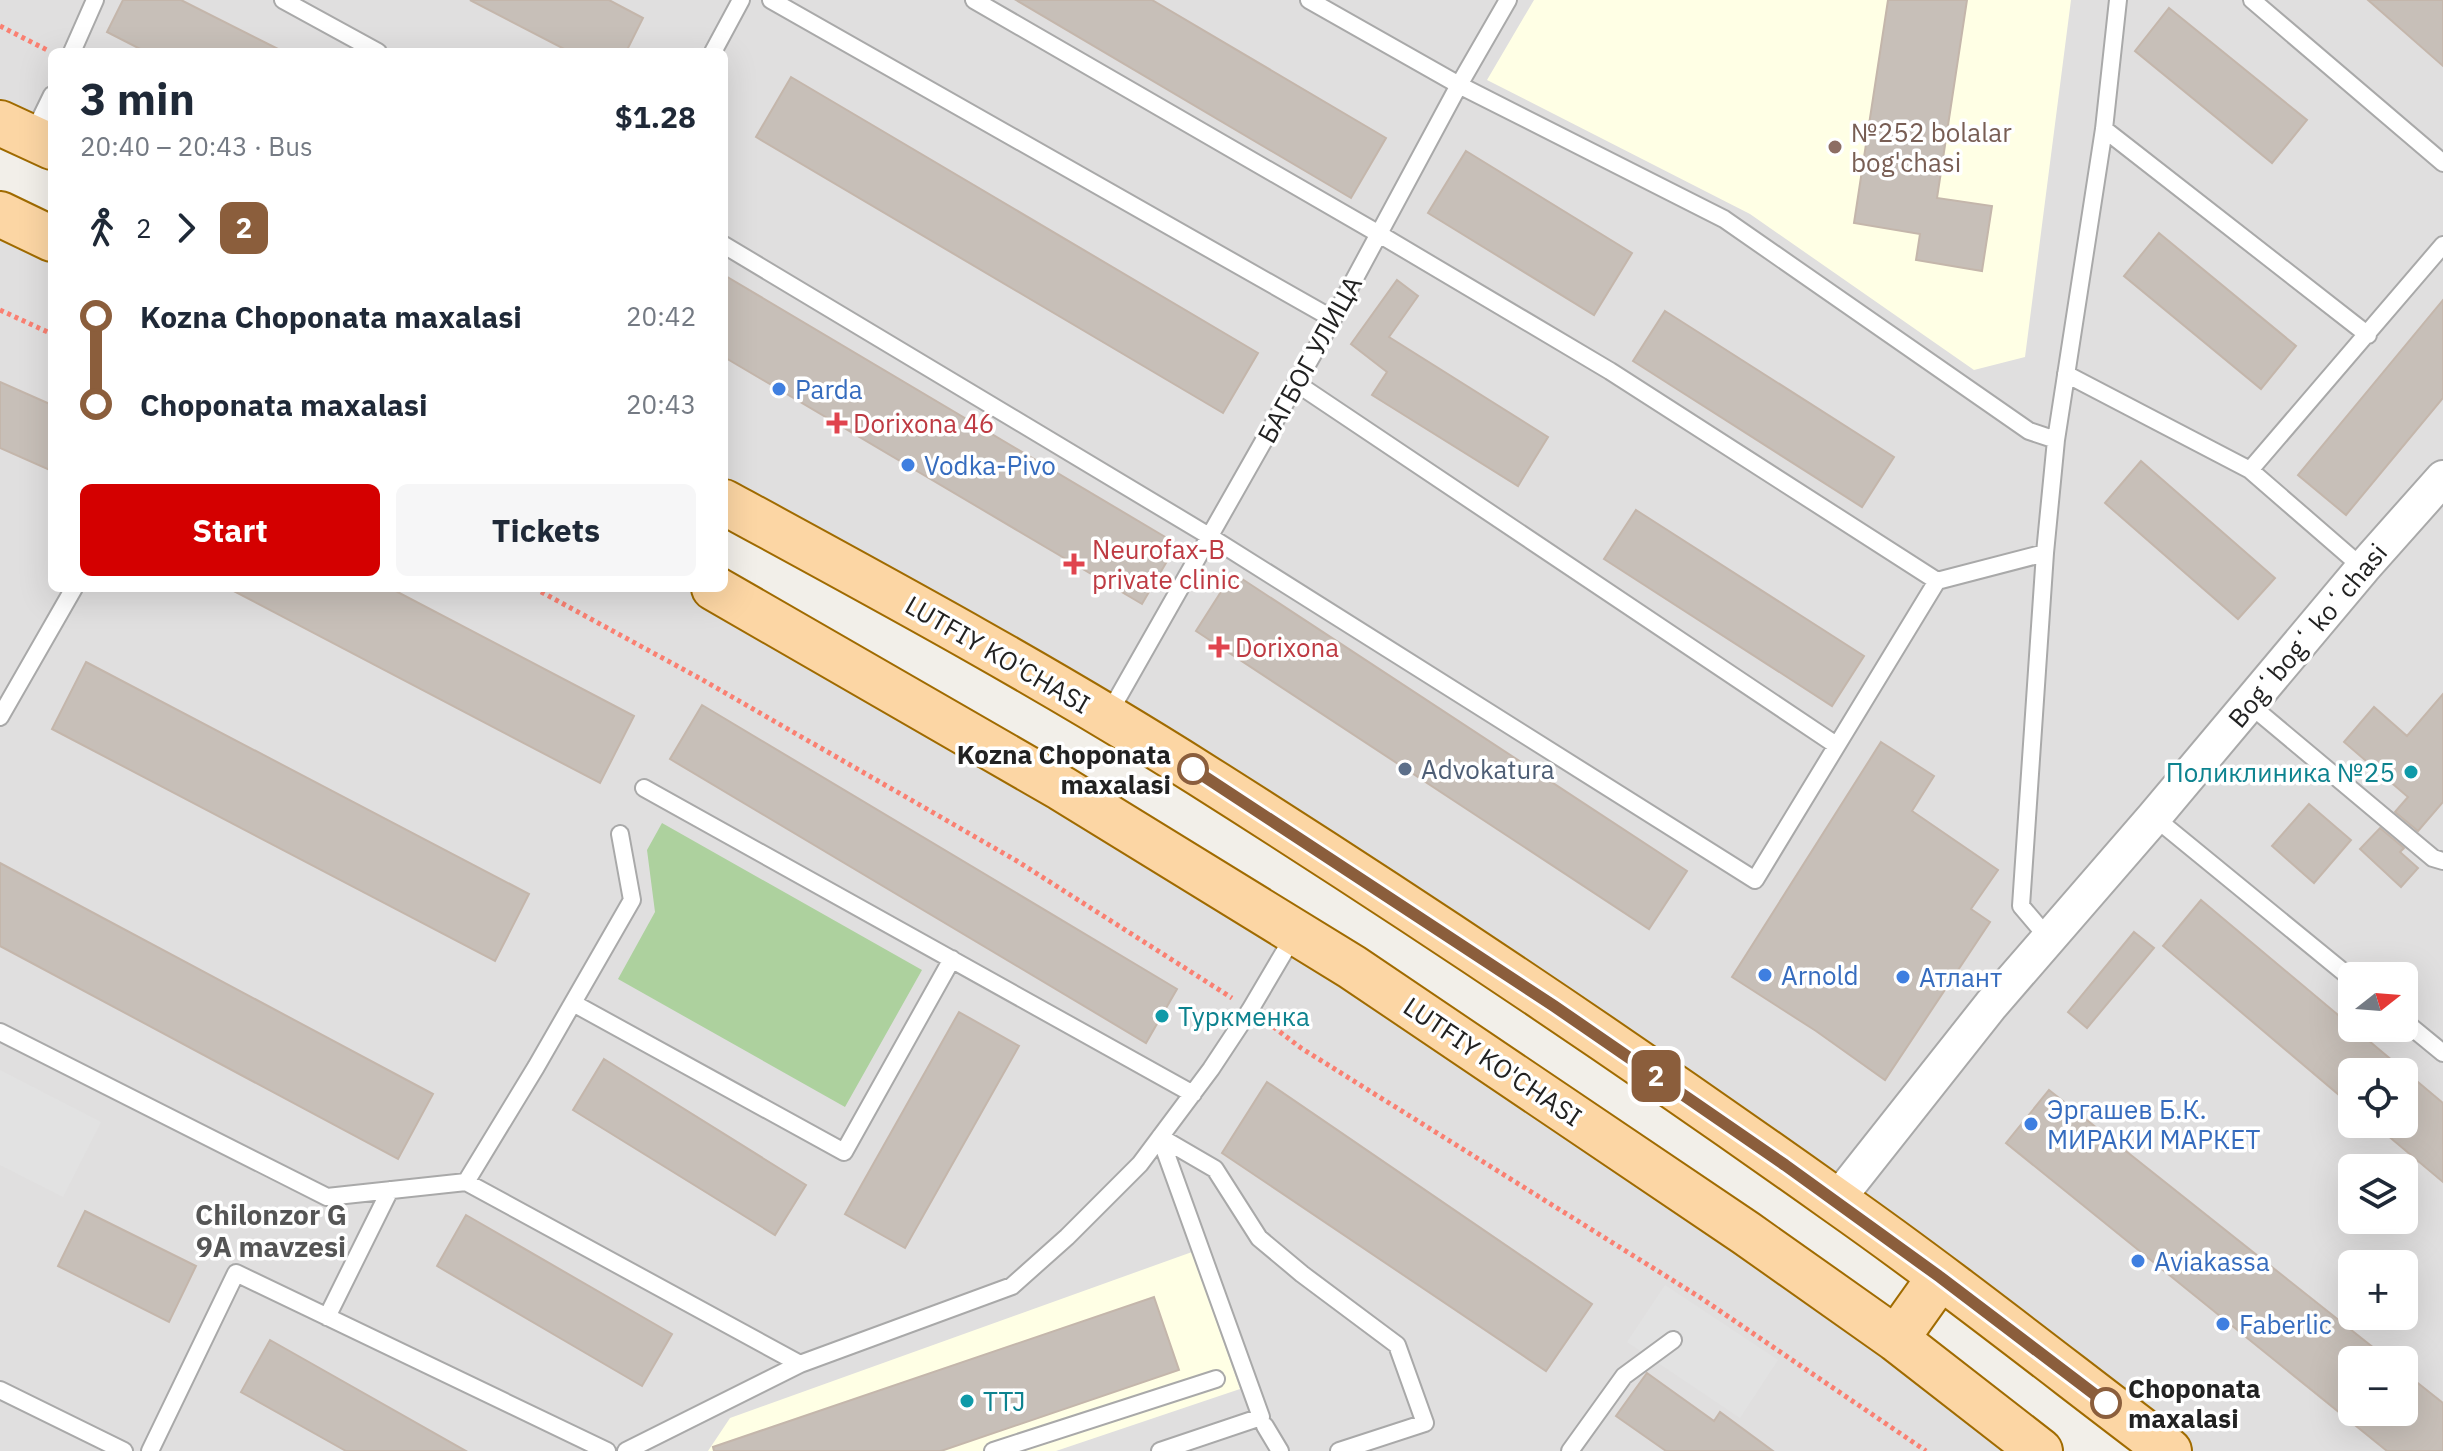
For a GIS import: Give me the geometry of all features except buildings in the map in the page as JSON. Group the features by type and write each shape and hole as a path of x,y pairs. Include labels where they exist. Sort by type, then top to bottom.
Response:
{"main road":[{"path":"0,214 48,237"},
{"name":"LUTFIY KO'CHASI","path":"728,504 1107,717 1199,773 1541,997 1836,1201 2169,1451"},
{"name":"LUTFIY KO'CHASI","path":"721,592 1061,788 1297,931 1707,1206 1896,1339 2040,1451"},
{"path":"1896,1339 1940,1277"}],"street":[{"name":"Bogʻbogʻ koʻchasi","path":"1836,1201 1991,1005 2443,478"}],"lane":[{"path":"74,48 95,0"},
{"path":"283,0 371,48"},
{"path":"715,48 741,0"},
{"path":"771,0 1333,319"},
{"path":"974,0 1610,371 1937,581"},
{"path":"1309,0 1459,85 1724,219 2029,431 2056,440"},
{"name":"БАГБОГ УЛИЦА","path":"1107,717 1333,319 1508,0"},
{"path":"2049,939 2021,906 2045,553 2056,440 2104,129 2118,0"},
{"path":"2252,0 2443,163"},
{"path":"28,136 48,102"},
{"path":"2104,129 2368,335"},
{"path":"2250,470 2443,245"},
{"path":"728,247 1209,536 1755,880 1937,581 2045,553"},
{"path":"2066,374 2250,470 2363,568"},
{"path":"1296,383 1836,745"},
{"path":"0,717 72,592"},
{"path":"2249,704 2433,858 2443,861"},
{"path":"644,788 1193,1094"},
{"path":"2154,817 2338,968"},
{"path":"466,1182 632,900 620,834"},
{"path":"626,1451 800,1364 1012,1286 1067,1237 1140,1164 1193,1094 1250,1010 1297,931"},
{"path":"573,1003 844,1152 952,959"},
{"path":"0,1032 327,1197 466,1182 800,1364"},
{"path":"2418,1032 2443,1053"},
{"path":"1160,1137 1261,1417 1160,1451"},
{"path":"1160,1137 1215,1169 1259,1238 1397,1345 1425,1423 1339,1451"},
{"path":"327,1317 390,1190"},
{"path":"150,1451 236,1273 607,1451"},
{"path":"1570,1451 1624,1376 1673,1340"},
{"path":"993,1451 1216,1379"},
{"path":"0,1390 124,1451"},
{"path":"1265,1426 1280,1451"}],"path":[{"path":"0,26 48,50"},
{"path":"0,310 48,332"}],"shaded area":[{"path":"0,0 2443,0 2443,1451 2169,1451 1554,1006 728,504 728,48 48,48 48,145 0,123"},
{"name":"№252 bolalar bog'chasi","path":"1534,0 2071,0 2025,357 1974,370 1750,214 1487,80"},
{"name":"Chilonzor G 9A mavzesi","path":"0,214 48,237 48,592 721,592 1061,788 2040,1451 0,1451"},
{"path":"0,1070 101,1122 63,1197 0,1165"},
{"path":"1192,1252 1240,1389 1056,1451 708,1451 730,1418"},
{"path":"1665,1285 1778,1360 1740,1418 1627,1342"}],"green space":[{"path":"662,823 922,970 845,1107 618,979 655,912 647,850"}],"bus line":[{"name":"2","path":"1193,769 1554,1006 1785,1165 2106,1403"}],"place":[{"name":"№252 bolalar bog'chasi","path":"1835,147"},
{"name":"Parda","path":"779,389"},
{"name":"Dorixona 46","path":"837,423"},
{"name":"Vodka-Pivo","path":"908,465"},
{"name":"Neurofax-B private clinic","path":"1074,564"},
{"name":"Dorixona","path":"1219,647"},
{"name":"Kozna Choponata maxalasi","path":"1193,769"},
{"name":"Advokatura","path":"1405,769"},
{"name":"Поликлиника №25","path":"2411,772"},
{"name":"Arnold","path":"1765,975"},
{"name":"Атлант","path":"1903,977"},
{"name":"Туркменка","path":"1162,1016"},
{"name":"Эргашев Б.К. МИРАКИ МАРКЕТ","path":"2031,1124"},
{"name":"Aviakassa","path":"2138,1261"},
{"name":"Faberlic","path":"2223,1324"},
{"name":"TTJ","path":"967,1401"},
{"name":"Choponata maxalasi","path":"2106,1403"}],"district":[{"name":"Chilonzor G 9A mavzesi","path":"271,1230"}]}
